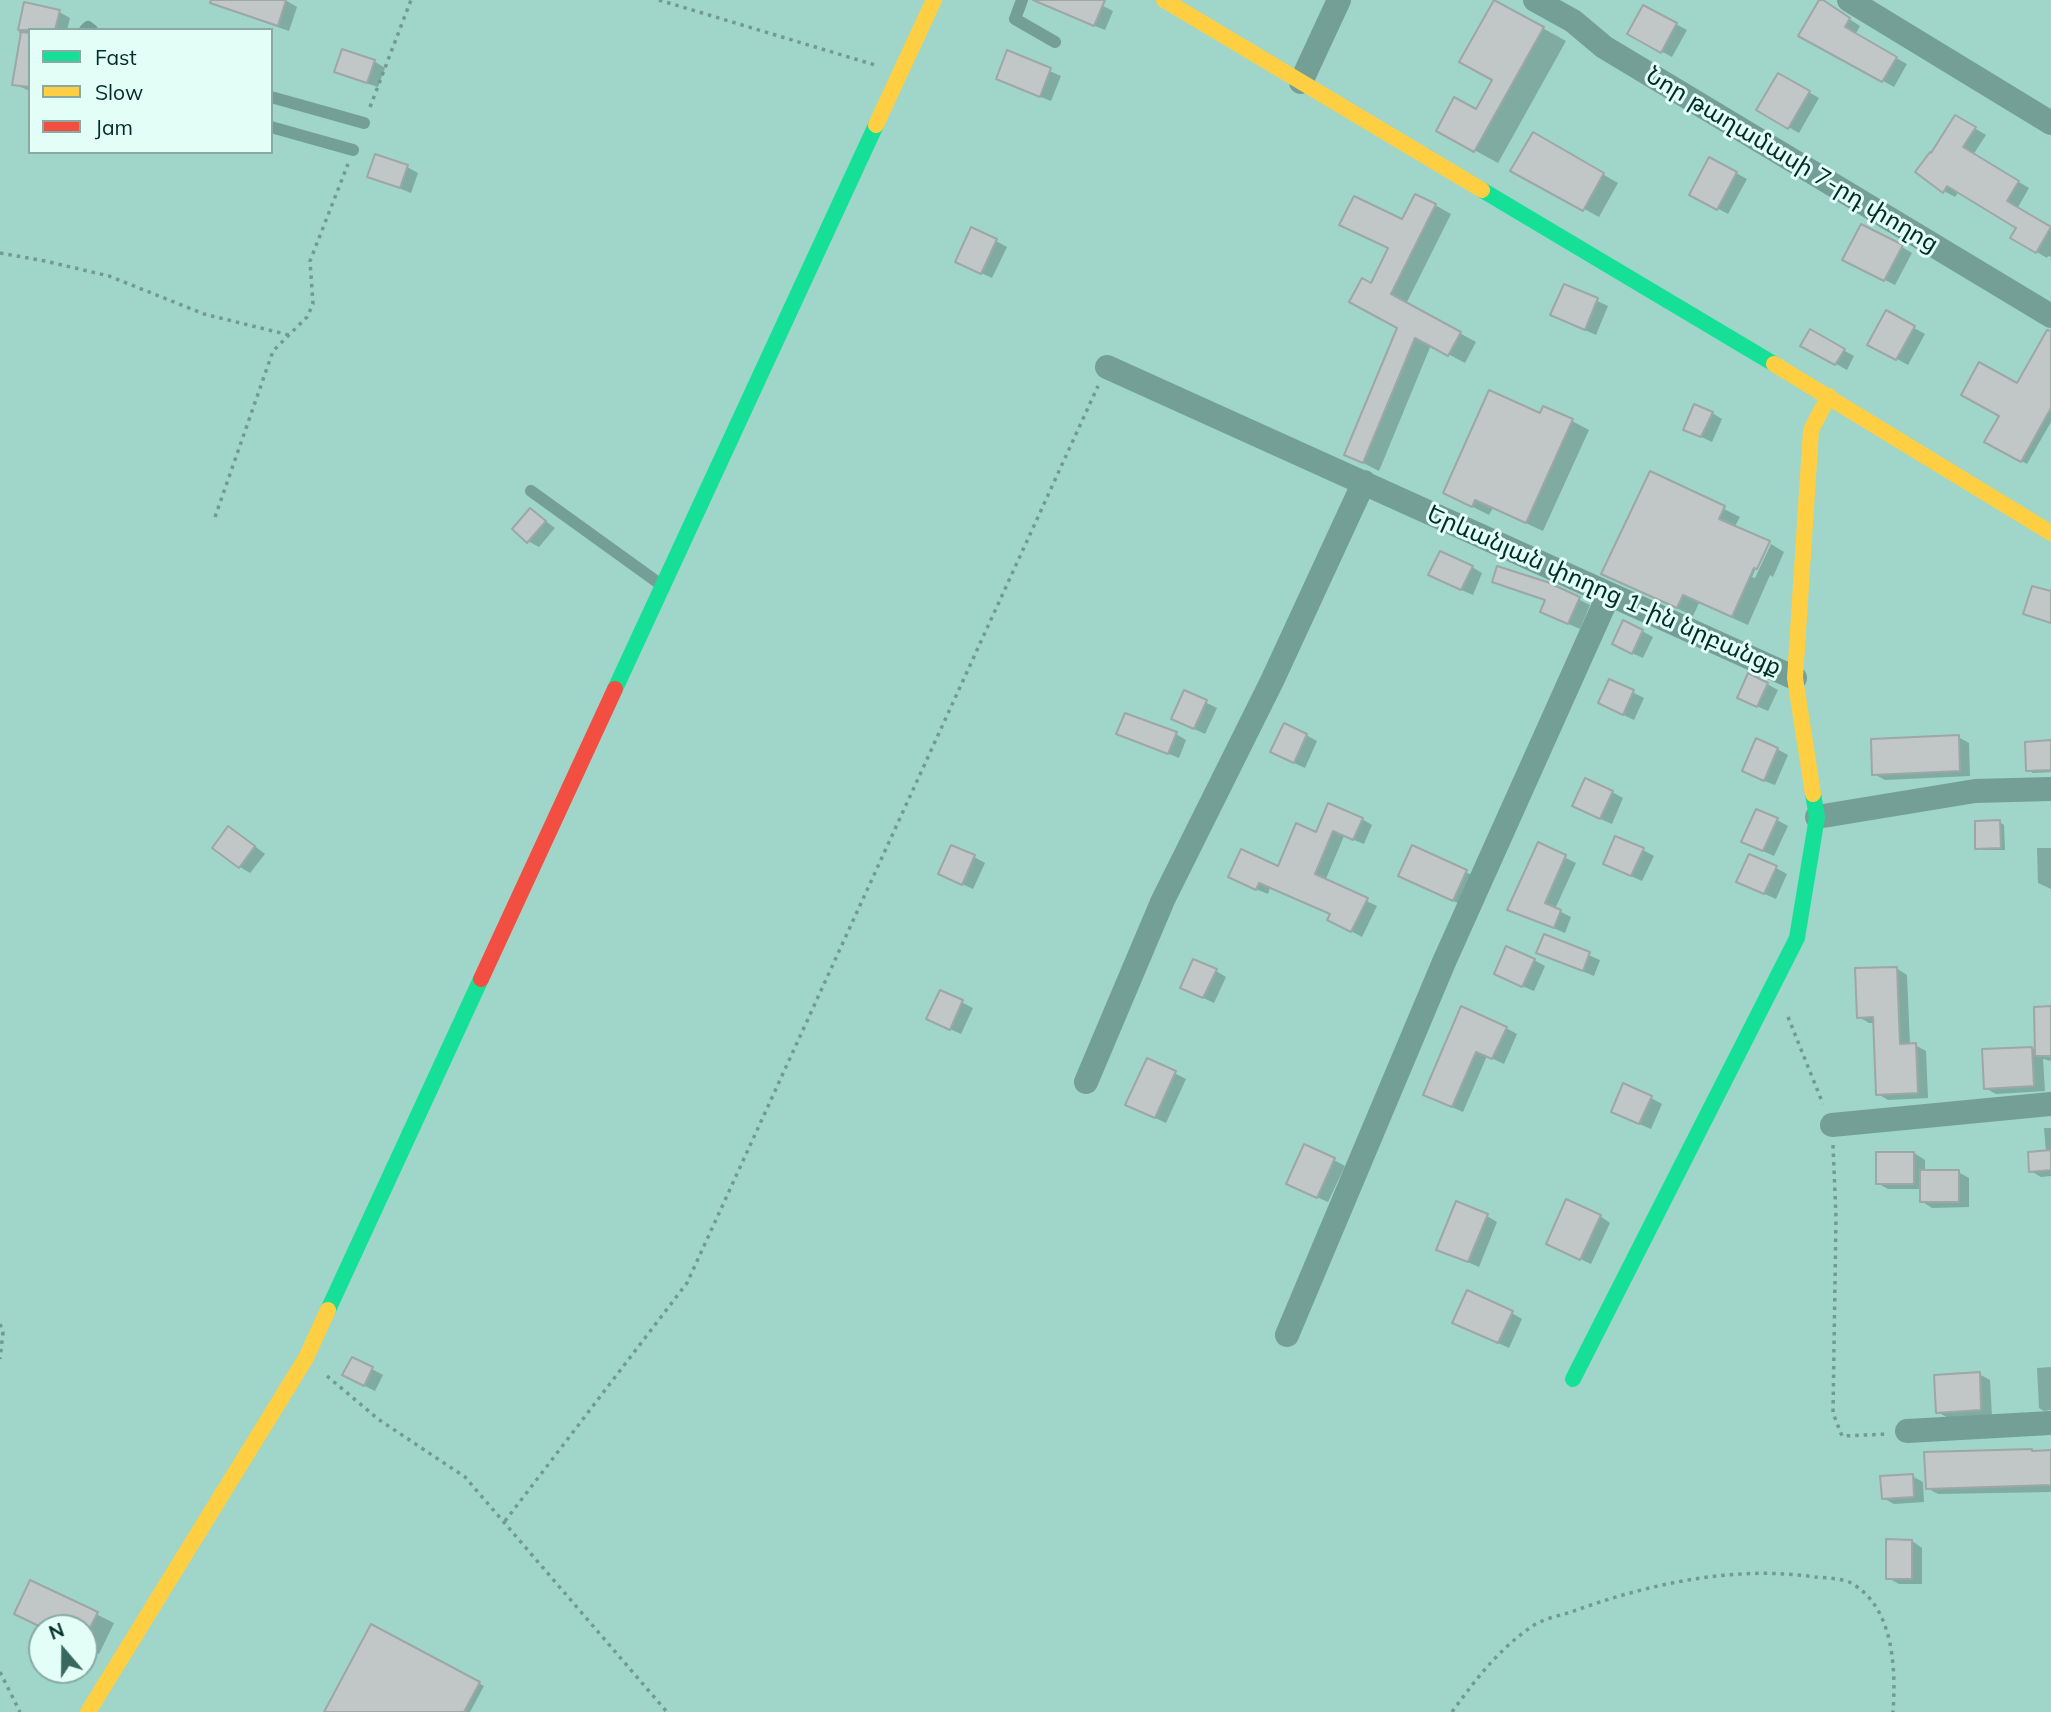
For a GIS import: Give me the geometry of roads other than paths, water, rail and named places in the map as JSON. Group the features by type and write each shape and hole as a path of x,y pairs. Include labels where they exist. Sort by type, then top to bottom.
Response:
{"main road":[{"path":"88,1712 306,1358 934,0"},
{"path":"1164,0 1829,397 2051,533"},
{"path":"1795,678 1811,430 1829,397"},
{"name":"Երևանյան փողոց 1-ին նրբանցք","path":"1573,1379 1797,938 1817,817 1795,678"}],"street":[{"path":"1301,82 1339,0"},
{"name":"Նոր թաղամասի 7-րդ փողոց","path":"1535,0 1573,21 1604,47 2051,316"},
{"path":"1849,0 2051,123"},
{"name":"Երևանյան փողոց 1-ին նրբանցք","path":"1107,367 1795,678"},
{"path":"1086,1082 1163,900 1272,681 1364,482"},
{"path":"1287,1335 1444,962 1609,594"},
{"path":"1817,817 1975,791 2051,789"},
{"path":"1832,1125 2051,1104"},
{"path":"1907,1432 2051,1423"}],"lane":[{"path":"1022,0 1015,19 1055,42"},
{"path":"273,98 364,122"},
{"path":"273,128 353,150"},
{"path":"531,491 663,587"}]}
